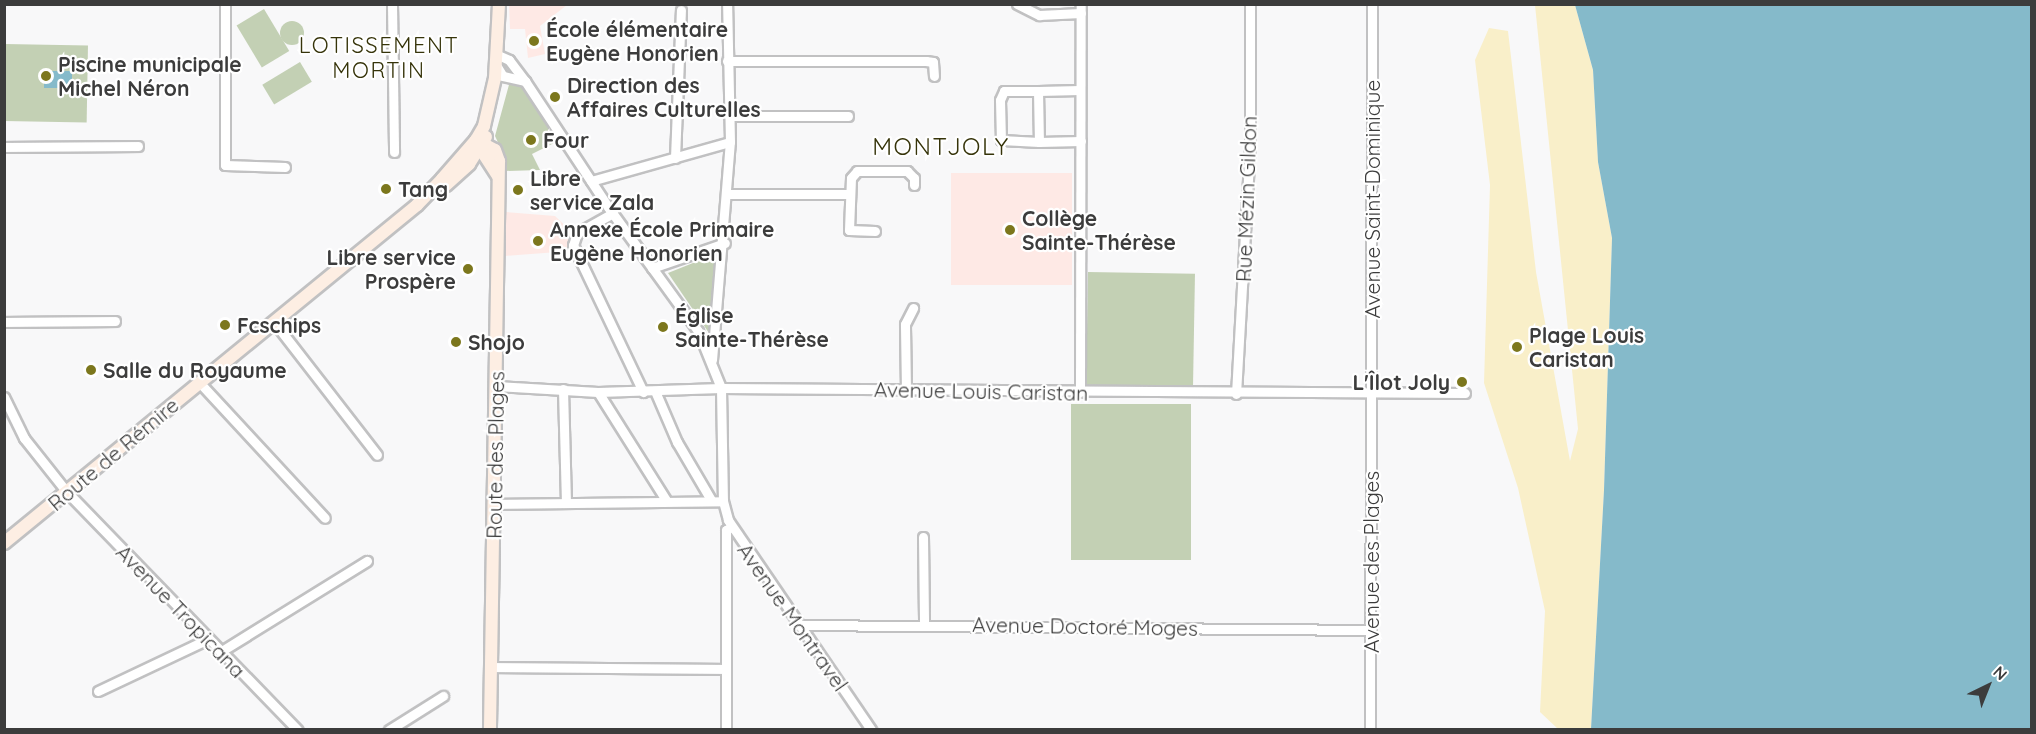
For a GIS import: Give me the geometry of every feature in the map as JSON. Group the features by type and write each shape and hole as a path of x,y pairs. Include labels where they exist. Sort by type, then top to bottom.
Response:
{"main road":[{"name":"Route de Rémire","path":"417,205 432,197 469,164 496,114 499,4"},
{"name":"Route de Rémire","path":"4,543 417,205 479,142"},
{"name":"Route des Plages","path":"479,142 499,181"},
{"name":"Route des Plages","path":"479,142 499,156 490,729"},
{"path":"469,164 479,159 490,161"}],"street":[{"path":"225,4 225,165 285,167"},
{"path":"392,4 394,152"},
{"path":"712,362 728,194 730,142 727,4"},
{"path":"1017,4 1039,15 1081,9 1080,392"},
{"name":"Rue Mézin Gildon","path":"1236,394 1250,145 1250,4"},
{"name":"Avenue Saint-Dominique","path":"1372,4 1372,394"},
{"path":"675,158 681,10"},
{"name":"Avenue Montravel","path":"499,65 509,60 525,81 613,213 688,315 712,362 721,388 723,501 731,527 871,729"},
{"path":"727,61 926,61 933,63 934,76"},
{"path":"499,65 525,81"},
{"path":"1080,90 1004,91 1000,100 1001,140 1081,141"},
{"path":"1038,91 1039,142"},
{"path":"729,116 848,116"},
{"path":"591,181 730,142"},
{"path":"4,147 138,146"},
{"path":"875,231 849,230 851,178 857,171 907,171 914,185"},
{"path":"728,194 849,194"},
{"path":"613,213 577,233 573,245 643,392"},
{"path":"652,268 725,243"},
{"path":"906,390 905,324 913,308"},
{"path":"4,322 115,321"},
{"path":"274,322 376,455"},
{"path":"199,382 325,518"},
{"name":"Avenue Louis Caristan","path":"496,386 598,392 721,388 1236,394 1465,393"},
{"path":"563,389 566,500"},
{"path":"655,391 677,442 711,500"},
{"path":"598,392 666,500"},
{"name":"Avenue des Plages","path":"1370,729 1372,394"},
{"name":"Avenue Tropicana","path":"4,397 24,438 66,492 220,652 298,729"},
{"path":"493,504 566,500 723,501"},
{"path":"726,729 726,530 731,527"},
{"path":"923,537 924,623"},
{"path":"220,652 367,561"},
{"name":"Avenue Doctoré Moges","path":"800,625 924,623 1371,630"},
{"path":"98,691 208,639"},
{"path":"491,667 630,670 726,669"},
{"path":"389,729 443,696"}],"shaded area":[{"name":"École élémentaire Eugène Honorien","path":"509,5 567,5 540,26 545,54 528,58 525,29 510,29"},
{"name":"Collège Sainte-Thérèse","path":"951,173 1072,173 1072,285 951,285"},
{"name":"Annexe École Primaire Eugène Honorien","path":"506,212 555,216 571,231 571,251 505,256"}],"green space":[{"path":"264,9 289,51 262,67 237,25"},
{"path":"292,21 300,25 304,33 300,41 292,45 284,41 280,33 284,25"},
{"name":"Piscine municipale Michel Néron","path":"5,44 88,45 87,122 4,121"},
{"path":"300,62 312,82 274,104 262,85"},
{"path":"510,81 524,83 558,141 532,154 540,170 504,171 503,153 495,136"},
{"path":"713,255 718,259 711,336 668,273"},
{"path":"1088,272 1195,274 1193,388 1086,386"},
{"path":"1071,404 1191,404 1191,560 1071,560"}],"sand":[{"name":"Plage Louis Caristan","path":"1535,5 1575,5 1593,70 1598,162 1612,238 1604,490 1591,729 1558,729 1540,712 1545,611 1518,488 1484,383 1490,185 1475,60 1489,28 1508,31 1536,272 1570,461 1578,429"}],"water":[{"path":"1575,5 2031,5 2031,729 1591,729 1604,490 1612,238 1598,162 1593,70"},
{"path":"44,71 72,71 72,88 44,88"}],"place":[{"name":"École élémentaire Eugène Honorien","path":"534,41"},
{"name":"Piscine municipale Michel Néron","path":"46,76"},
{"name":"Direction des Affaires Culturelles","path":"555,97"},
{"name":"Four","path":"531,140"},
{"name":"Tang","path":"386,189"},
{"name":"Libre service Zala","path":"518,190"},
{"name":"Collège Sainte-Thérèse","path":"1010,230"},
{"name":"Annexe École Primaire Eugène Honorien","path":"538,241"},
{"name":"Libre service Prospère","path":"468,269"},
{"name":"Fcschips","path":"225,325"},
{"name":"Église Sainte-Thérèse","path":"663,327"},
{"name":"Shojo","path":"456,342"},
{"name":"Plage Louis Caristan","path":"1517,347"},
{"name":"Salle du Royaume","path":"91,370"},
{"name":"L'Îlot Joly","path":"1462,382"}],"district":[{"name":"LOTISSEMENT MORTIN","path":"379,58"},
{"name":"MONTJOLY","path":"941,147"}]}
